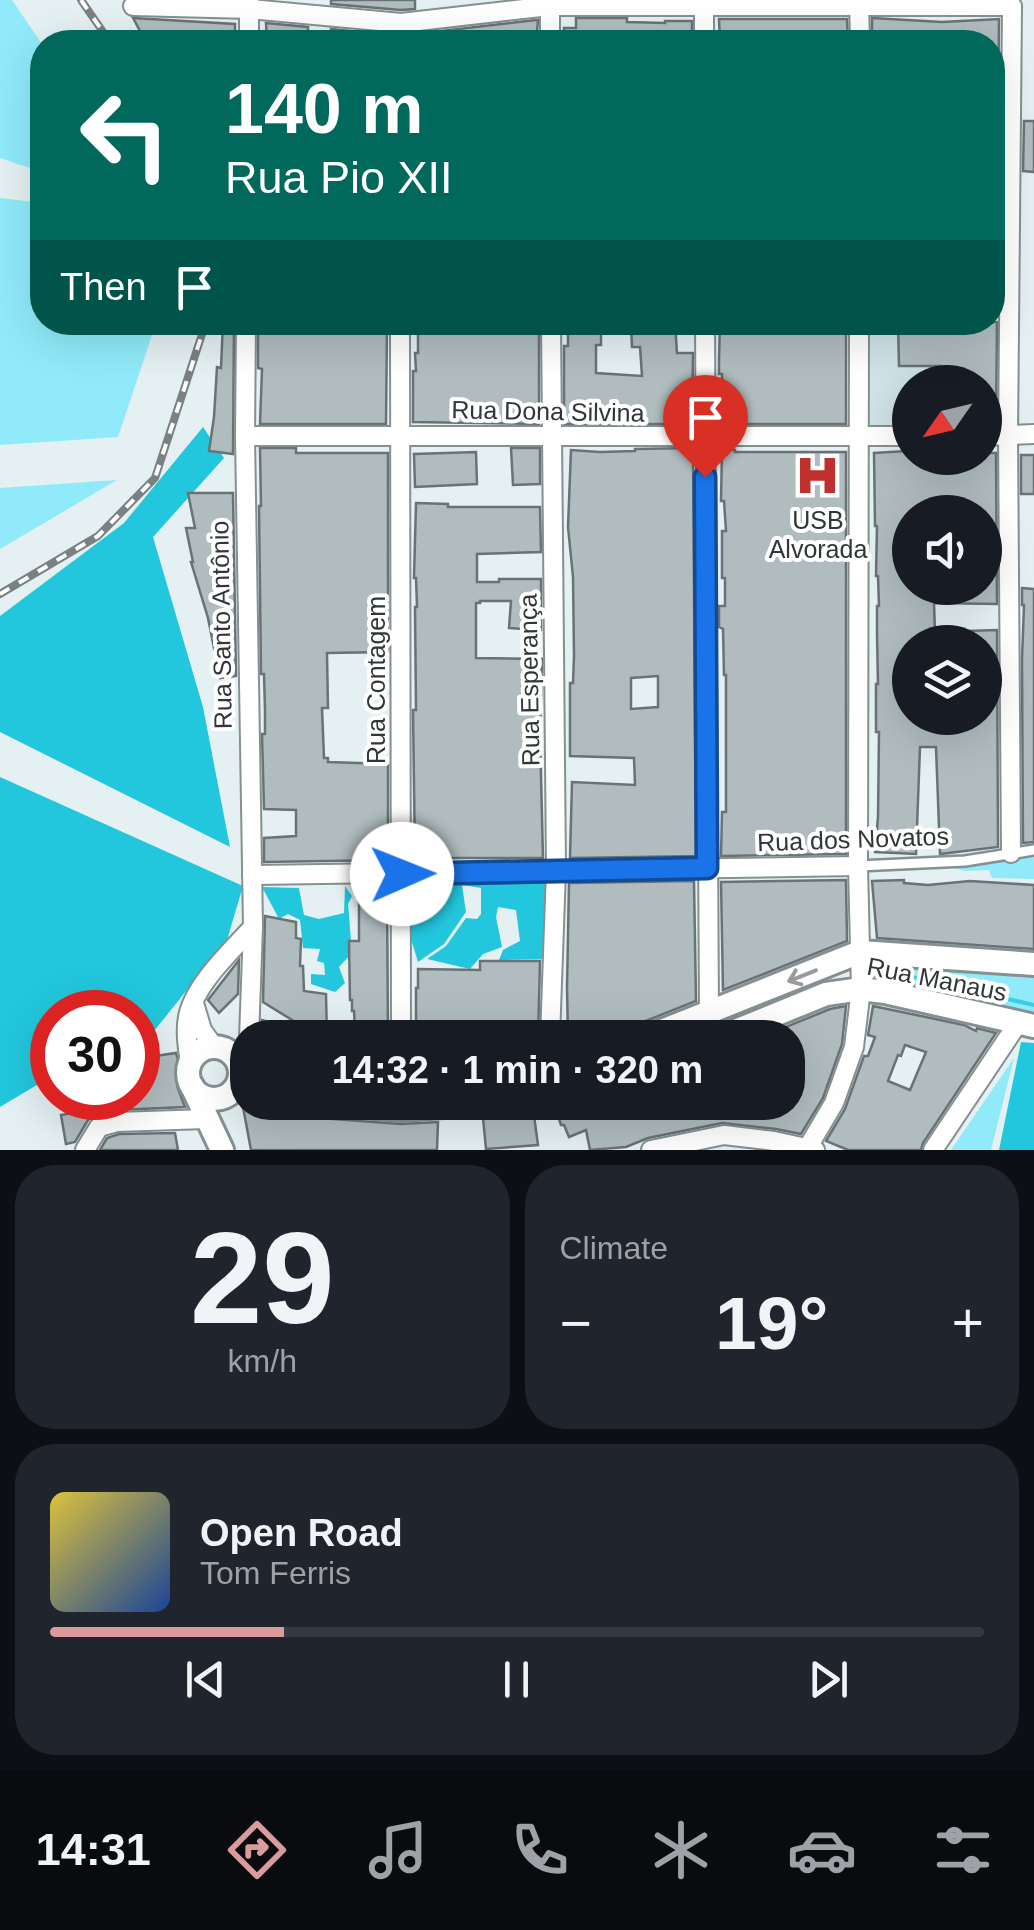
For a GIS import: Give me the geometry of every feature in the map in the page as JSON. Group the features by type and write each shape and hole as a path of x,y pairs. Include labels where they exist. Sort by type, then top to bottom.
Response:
{"street":[{"path":"859,2 860,30"},
{"path":"133,6 249,4 401,23 550,3 859,2 1012,6 1008,436 1012,853"},
{"path":"550,3 550,30"},
{"path":"704,3 704,30"},
{"path":"249,4 249,30"},
{"path":"401,23 401,30"},
{"name":"Rua Santo Antônio","path":"246,335 253,927 249,1020"},
{"name":"Rua Contagem","path":"400,335 401,1020"},
{"name":"Rua Esperança","path":"551,335 556,871 551,1020"},
{"path":"705,335 709,1014"},
{"path":"651,1150 724,1135 812,1149 854,1047 860,989 859,335"},
{"path":"1002,436 1034,434"},
{"name":"Rua Dona Silvina","path":"245,436 892,436"},
{"name":"Rua dos Novatos","path":"252,875 858,866"},
{"path":"230,1095 211,1099 197,1092 187,1045 188,1015 212,971 253,927"},
{"path":"693,1020 860,952 1034,964"},
{"name":"Rua Manaus","path":"762,1020 826,994 860,989 1026,1024"},
{"path":"194,1002 202,1030 217,1048 230,1054"},
{"path":"933,1150 1026,1024"},
{"path":"213,1134 191,1075 202,1050 230,1047"},
{"path":"213,1134 230,1103"},
{"path":"85,1150 99,1128 116,1122 213,1134"}],"lane":[{"name":"Rua dos Novatos","path":"858,866 965,861 1034,850"}],"shaded area":[{"path":"0,0 12,0 32,30 30,168 0,158"},
{"path":"0,198 30,202 30,335 152,335 118,437 0,445"},
{"path":"868,335 949,335 964,348 964,365 892,365 892,433 869,433"},
{"path":"203,427 224,458 153,537 203,707 230,847 0,732 0,616 124,523"},
{"path":"117,480 0,549 0,488"},
{"path":"0,777 243,886 227,940 160,1024 160,990 30,990 30,1089 0,1107"},
{"path":"1031,854 1034,879 992,878 989,870 949,867"},
{"path":"541,879 550,887 547,959 499,960 503,950 520,941 516,910 498,907 502,947 483,954 470,969 427,959 446,946 466,918 477,919 481,914 481,888 462,885 466,912 444,944 418,962 408,929 416,882"},
{"path":"345,886 352,896 348,904 352,953 339,967 345,983 335,992 311,984 311,974 325,975 324,963 317,961 320,949 303,948 300,920 288,914 279,919 262,887 299,888 304,915 319,919 344,913"},
{"path":"877,959 1034,972 1034,1015 945,993 875,983 869,969"},
{"path":"1021,1042 1034,1043 1034,1150 999,1150"},
{"path":"1014,1058 991,1150 951,1150"}],"building":[{"path":"331,0 415,0 415,9 331,4"},
{"path":"133,18 235,24 235,30 140,30"},
{"path":"576,18 692,21 692,30 564,30 576,28"},
{"path":"872,18 942,22 999,19 999,30 872,30"},
{"path":"719,19 847,19 847,30 719,30"},
{"path":"538,20 537,30 450,30"},
{"path":"266,23 308,27 308,30 266,30"},
{"path":"1024,121 1034,121 1034,172 1023,171"},
{"path":"222,335 234,335 233,454 209,451 217,367 221,368"},
{"path":"258,335 387,335 386,424 260,424 262,369 258,368"},
{"path":"418,335 539,335 539,424 413,422 413,371"},
{"path":"568,335 601,335 601,345 596,345 596,373 642,376 640,347 632,347 631,335 676,335 677,353 693,353 692,424 564,424 564,346 568,346"},
{"path":"720,335 846,335 846,424 722,424"},
{"path":"898,335 997,335 997,365 899,365"},
{"path":"260,448 296,448 296,453 388,453 388,652 327,653 328,708 322,708 324,758 328,762 388,764 388,860 264,862 264,838 296,836 296,810 264,809"},
{"path":"511,448 540,448 540,484 513,485"},
{"path":"693,448 696,856 570,858 572,782 635,785 634,758 570,756 574,656 568,527 571,450","holes":["658,676 658,707 631,709 631,678"]},
{"path":"722,449 846,452 846,854 721,856 722,812 726,812 726,675 723,629 719,627 719,606 725,606"},
{"path":"476,452 477,484 415,487 414,454"},
{"path":"892,452 892,475 996,475 996,495 892,495 892,605 934,605 935,625 892,625 892,735 997,735 998,847 940,854 936,747 920,747 916,854 875,852 879,606 874,453"},
{"path":"1021,455 1034,455 1034,494 1021,494"},
{"path":"188,493 233,493 236,676 220,678 191,562 186,528 195,528"},
{"path":"416,503 540,507 541,552 477,554 477,582 541,579 541,630 509,628 511,601 480,601 476,603 476,658 542,659 543,858 415,858"},
{"path":"1022,588 1034,589 1034,842 1023,843 1024,605"},
{"path":"846,880 847,941 723,990 721,882"},
{"path":"904,880 928,885 970,881 1034,885 1034,949 877,938 872,881"},
{"path":"694,881 696,1001 648,1020 568,1020 569,883"},
{"path":"387,887 388,1020 354,1020 352,1011 349,941 359,941 359,889"},
{"path":"265,916 296,922 296,938 301,939 304,991 326,994 327,1020 292,1020 263,1002"},
{"path":"239,960 238,994 219,1013 208,1000"},
{"path":"480,961 540,961 538,1020 416,1020 418,969 480,970"},
{"path":"846,1006 842,1044 823,1098 801,1134 722,1123 648,1138 626,1147 590,1150 586,1130 569,1137 561,1125 559,1120 805,1120 803,1020"},
{"path":"873,1006 996,1033 921,1150 848,1150 826,1141 845,1109 864,1056 868,1056 875,1037 868,1035","holes":["905,1045 926,1052 910,1090 888,1081"]},
{"path":"176,1053 182,1076 177,1086 185,1107 160,1108 160,1055"},
{"path":"62,1120 88,1120 75,1142 66,1144"},
{"path":"245,1120 438,1122 437,1150 251,1150"},
{"path":"483,1120 535,1120 538,1145 486,1149"},
{"path":"175,1133 178,1150 100,1150 107,1138 119,1134"}],"waterway":[{"path":"899,974 1034,1005"},
{"path":"719,1020 832,976"}],"railway":[{"path":"81,0 102,30"},
{"path":"0,594 98,536 155,478 202,335"}],"place":[{"name":"USB Alvorada","path":"818,476"}],"route":[{"path":"402,874 707,868 705,477"}]}
